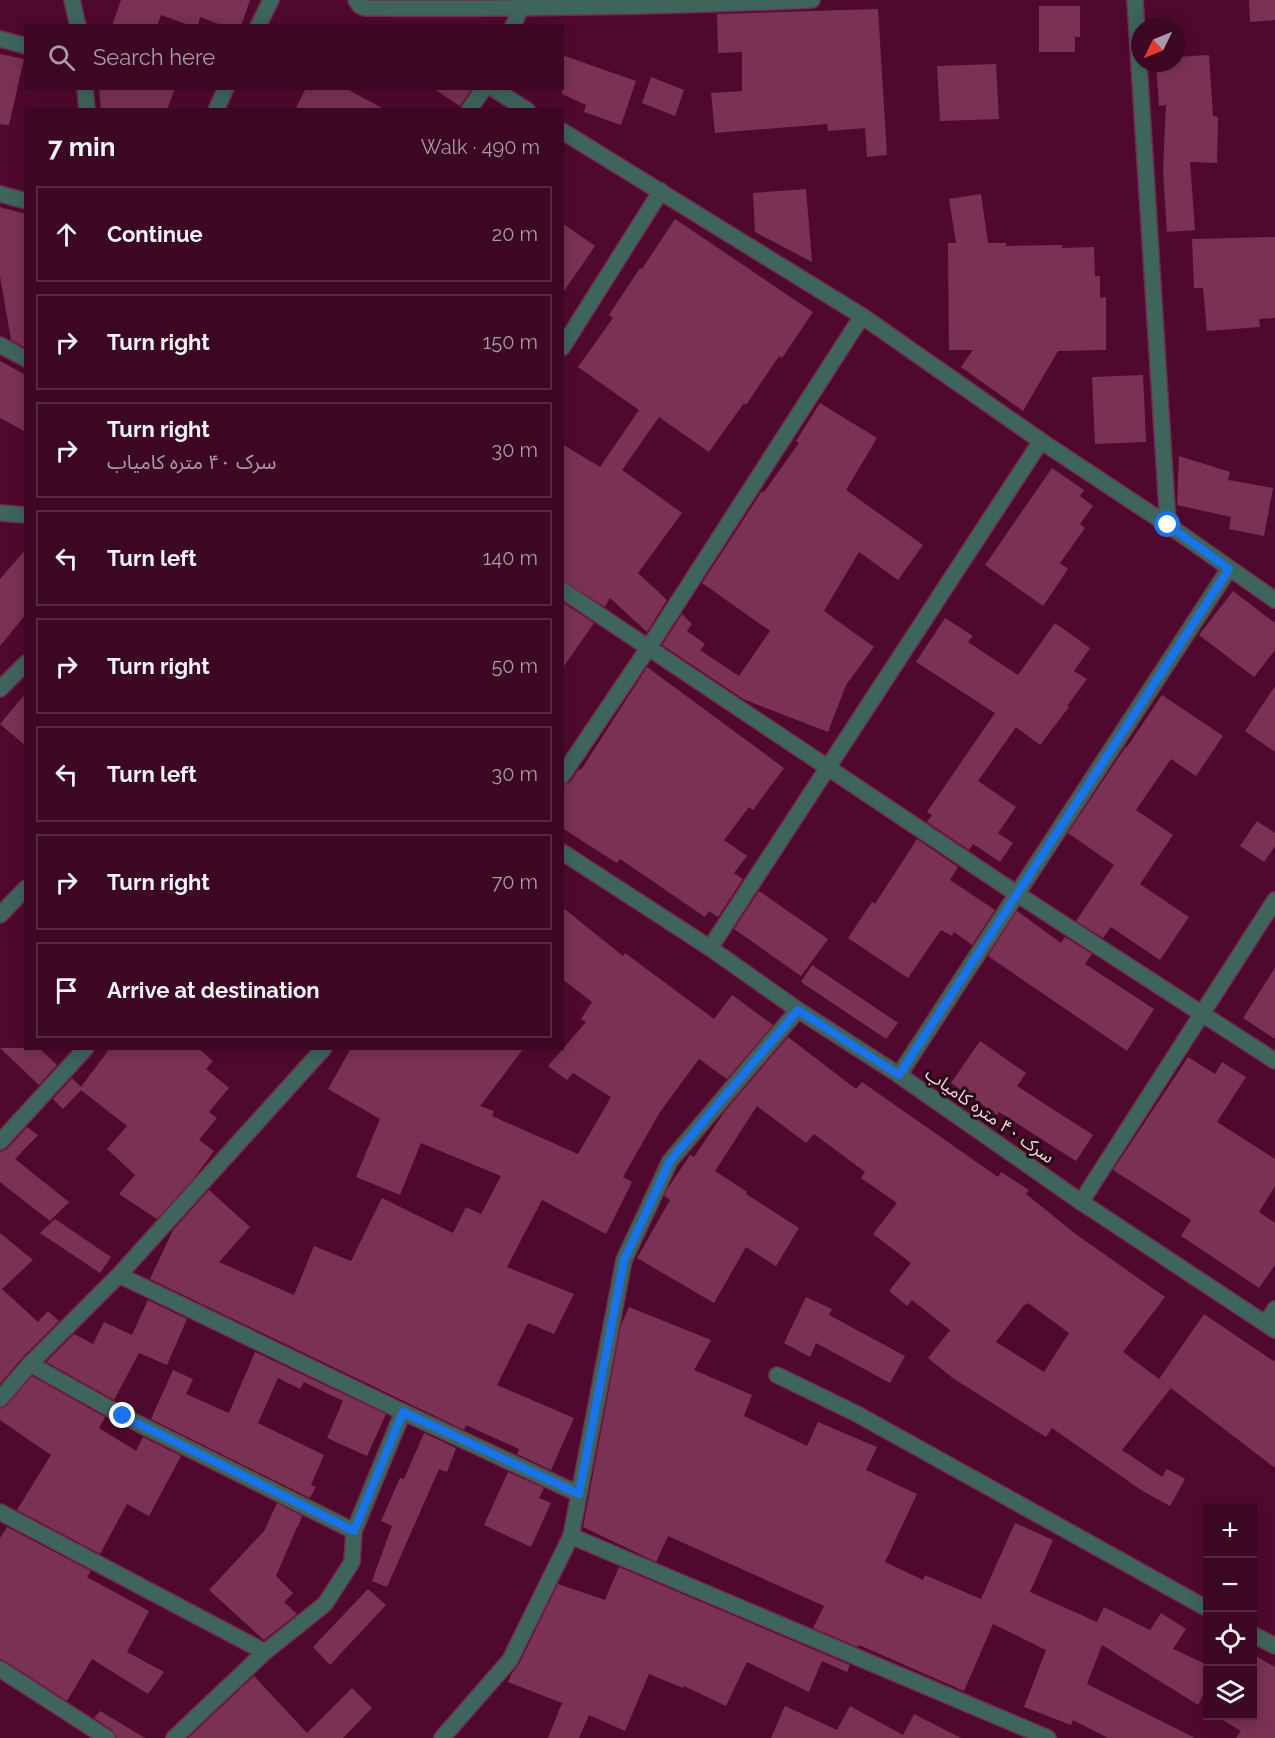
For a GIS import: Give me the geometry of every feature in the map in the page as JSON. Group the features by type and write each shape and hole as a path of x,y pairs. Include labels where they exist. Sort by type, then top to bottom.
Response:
{"street":[{"path":"72,0 78,24"},
{"path":"259,24 271,0"},
{"path":"356,0 360,6 365,8 812,0"},
{"path":"1135,0 1168,525"},
{"path":"514,24 520,4"},
{"path":"0,39 24,45"},
{"path":"85,90 87,108"},
{"path":"217,108 225,90"},
{"path":"470,108 483,90"},
{"path":"495,90 524,108"},
{"path":"564,132 862,316 1275,600"},
{"path":"564,345 661,191"},
{"path":"0,194 24,200"},
{"path":"564,773 649,647 862,316"},
{"path":"0,345 24,357"},
{"path":"710,948 1041,441"},
{"path":"0,513 24,515"},
{"path":"899,1075 1229,569"},
{"path":"564,591 1017,894 1275,1061"},
{"path":"0,689 24,665"},
{"name":"سرک ۴۰ متره کامیاب","path":"564,853 710,948 1082,1202 1271,1326"},
{"path":"0,915 24,890"},
{"path":"1082,1202 1275,900"},
{"path":"442,1738 510,1660 571,1536 624,1260 670,1161 798,1010"},
{"path":"0,1142 84,1050"},
{"path":"0,1399 30,1364 119,1275 322,1050"},
{"path":"119,1275 579,1494"},
{"path":"1271,1326 1275,1309"},
{"path":"30,1364 123,1416 354,1531"},
{"path":"777,1375 857,1414 1203,1606"},
{"path":"174,1738 265,1652 326,1605 352,1562 354,1531 403,1412"},
{"path":"0,1512 265,1652"},
{"path":"571,1536 1048,1738"},
{"path":"1257,1637 1275,1646"},
{"path":"0,1669 106,1738"}],"building":[{"path":"121,0 250,0 242,24 219,24 200,17 198,24 186,24 161,15 158,24 113,24"},
{"path":"1249,0 1275,0 1275,20 1250,22"},
{"path":"1039,6 1080,6 1080,37 1075,37 1075,52 1039,52"},
{"path":"878,9 887,155 867,157 865,128 828,131 827,124 715,133 711,93 742,91 742,52 718,53 717,14"},
{"path":"0,54 24,59 9,125 0,124"},
{"path":"1209,55 1213,116 1218,117 1217,163 1190,162 1195,230 1167,232 1163,170 1166,105 1159,106 1157,72 1185,72 1185,56"},
{"path":"564,56 636,81 621,125 584,112 586,105 562,94"},
{"path":"996,64 999,119 940,121 937,66"},
{"path":"651,77 684,90 675,116 642,103"},
{"path":"99,90 174,90 168,108 101,108"},
{"path":"305,90 349,90 382,108 296,108"},
{"path":"436,90 471,90 460,106"},
{"path":"806,189 812,262 755,232 753,193"},
{"path":"981,194 988,243 1006,243 1006,246 1094,247 1095,276 1100,276 1100,298 1106,297 1106,350 1058,351 1023,411 961,367 973,350 949,350 948,243 956,243 949,199"},
{"path":"0,207 24,213 24,347 11,340 0,276"},
{"path":"675,219 813,312 782,358 779,356 746,405 744,403 709,452 659,417 622,470 682,513 638,573 667,600 647,632 610,598 605,607 564,581 564,445 600,467 639,410 578,367 613,318 609,315 640,268 642,269"},
{"path":"564,224 595,246 564,291"},
{"path":"1275,237 1275,318 1259,319 1260,327 1207,331 1203,288 1194,288 1192,239"},
{"path":"0,361 24,374 24,431 0,418"},
{"path":"1143,375 1146,442 1095,444 1092,377"},
{"path":"820,403 877,438 846,490 923,545 898,580 859,552 824,611 874,647 846,685 828,732 743,699 662,645 682,614 692,624 687,631 705,644 700,650 739,676 770,631 702,583 762,491 764,492 799,443 796,441"},
{"path":"1179,456 1230,472 1228,480 1273,488 1264,536 1229,529 1231,517 1177,505"},
{"path":"1052,468 1084,490 1080,496 1093,506 1080,524 1085,528 1060,563 1068,569 1043,606 985,565"},
{"path":"24,551 24,616 0,646 0,579"},
{"path":"1233,591 1275,623 1275,650 1254,677 1199,635"},
{"path":"564,603 594,623 564,666"},
{"path":"945,618 973,636 968,642 1018,675 1055,623 1090,648 1074,671 1087,679 1040,745 1016,727 978,781 1016,807 998,833 1013,843 1000,862 973,844 969,850 927,822 932,815 927,812 995,713 916,662"},
{"path":"647,667 784,768 753,810 749,807 724,840 747,856 734,873 743,879 718,917 709,911 705,917 620,859 617,863 564,829 564,785 570,782 579,769 581,770"},
{"path":"1275,686 1275,752 1245,731"},
{"path":"24,695 24,744 0,724"},
{"path":"1162,695 1223,736 1196,776 1171,759 1136,810 1173,835 1140,884 1189,917 1160,960 1111,927 1103,938 1076,921 1114,865 1068,833"},
{"path":"1257,821 1275,833 1275,846 1264,862 1240,846"},
{"path":"917,839 958,867 950,880 995,910 972,945 954,932 952,936 941,930 908,978 848,938 872,902 875,904"},
{"path":"759,891 828,939 801,976 734,929"},
{"path":"564,909 623,956 625,953 714,1019 732,995 773,1025 727,1079 699,1059 660,1112 623,1177 632,1182 606,1234 542,1200 507,1267 574,1294 554,1334 528,1323 497,1385 574,1418 551,1470 517,1454 519,1449 466,1425 464,1430 150,1279 173,1230 209,1190 250,1227 219,1262 294,1295 314,1246 351,1261 382,1198 453,1233 466,1207 481,1214 501,1176 421,1143 400,1195 356,1177 380,1119 328,1089 350,1050 522,1050 480,1106 494,1111 492,1116 578,1154 611,1097 573,1073 567,1080 548,1066 586,1022 581,1019 592,1002 564,981"},
{"path":"1017,911 1061,943 1065,937 1092,954 1085,964 1154,1009 1127,1051 988,956"},
{"path":"812,965 898,1023 886,1039 801,982"},
{"path":"1275,968 1275,1039 1243,1018"},
{"path":"788,1037 856,1089 862,1082 998,1177 1001,1172 1029,1190 1026,1194 1077,1235 1165,1297 1123,1352 1171,1388 1122,1450 1162,1477 1167,1469 1185,1479 1170,1506 1141,1490 1052,1428 1046,1437 954,1379 928,1358 950,1330 912,1300 907,1306 889,1291 911,1263 873,1234 897,1203 861,1178 865,1172 814,1134 806,1143 757,1106 715,1171 799,1228 776,1266 746,1247 714,1303 637,1258 670,1200 664,1196 668,1188 690,1155 694,1157 725,1111","holes":["1028,1303 1069,1333 1044,1372 996,1342"]},
{"path":"980,1041 1026,1073 1017,1086 1093,1135 1076,1161 999,1112 997,1115 951,1083"},
{"path":"0,1048 41,1050 57,1065 39,1085"},
{"path":"109,1050 200,1050 213,1061 206,1069 229,1088 209,1112 217,1118 199,1140 214,1151 195,1177 157,1219 119,1194 135,1175 107,1149 127,1126 81,1090 63,1109 53,1099 72,1078 81,1087"},
{"path":"1188,1057 1215,1074 1222,1062 1246,1077 1217,1122 1275,1159 1275,1186 1259,1212 1275,1223 1275,1265 1259,1288 1181,1236 1191,1220 1113,1170"},
{"path":"27,1127 38,1135 15,1159 69,1202 50,1221 0,1182 0,1152 7,1149"},
{"path":"55,1219 111,1257 100,1273 40,1233"},
{"path":"0,1233 33,1260 2,1289 38,1322 48,1311 59,1321 0,1384"},
{"path":"806,1297 832,1309 829,1315 905,1356 890,1383 816,1343 810,1357 784,1343"},
{"path":"148,1300 187,1319 167,1365 139,1353 114,1400 46,1362 74,1334 93,1344 104,1322 132,1335"},
{"path":"629,1307 711,1340 694,1370 752,1395 744,1416 807,1446 818,1422 877,1447 866,1470 917,1494 885,1562 923,1580 925,1575 981,1599 1015,1523 1053,1540 1030,1592 1097,1622 1104,1607 1150,1630 1161,1613 1186,1629 1173,1649 1203,1663 1203,1696 1198,1705 1102,1645 1087,1684 1195,1738 1108,1738 1073,1720 1071,1725 1024,1707 1046,1650 993,1624 964,1691 859,1645 858,1647 813,1628 824,1606 668,1536 656,1562 583,1527 621,1325"},
{"path":"1204,1314 1275,1362 1275,1468 1159,1379"},
{"path":"255,1352 386,1414 367,1456 327,1438 343,1401 304,1382 300,1389 278,1378 258,1423 324,1455 311,1485 316,1487 310,1498 151,1419 173,1370 193,1379 186,1394 229,1413"},
{"path":"32,1376 105,1417 99,1428 136,1451 143,1437 181,1456 149,1516 127,1504 100,1554 17,1510 51,1455 0,1420 0,1409 7,1405"},
{"path":"424,1433 456,1448 447,1472 439,1469 387,1587 372,1581 392,1526 381,1521 400,1478 404,1479"},
{"path":"508,1472 544,1488 539,1498 551,1503 531,1547 484,1525"},
{"path":"277,1503 302,1516 276,1576 293,1593 284,1602 297,1614 264,1640 209,1590 264,1531"},
{"path":"7,1527 91,1571 87,1577 149,1611 127,1652 164,1672 148,1694 92,1659 67,1701 0,1659 0,1538"},
{"path":"619,1567 850,1665 847,1672 822,1661 809,1692 747,1662 726,1706 684,1686 683,1688 649,1674 625,1731 589,1715 579,1738 548,1738 562,1703 508,1682 558,1584 605,1600"},
{"path":"368,1589 386,1605 330,1665 313,1647"},
{"path":"1257,1657 1275,1667 1275,1738 1236,1738 1241,1731 1223,1720 1257,1720"},
{"path":"254,1676 307,1733 352,1688 372,1708 343,1738 188,1738"},
{"path":"785,1706 837,1730 850,1706 903,1735 914,1714 961,1738 771,1738"},
{"path":"100,1711 145,1738 117,1738 112,1730 94,1718"}],"route":[{"path":"123,1416 354,1531 403,1412 579,1494 624,1260 670,1161 798,1010 899,1075 1229,569 1168,525"}]}
